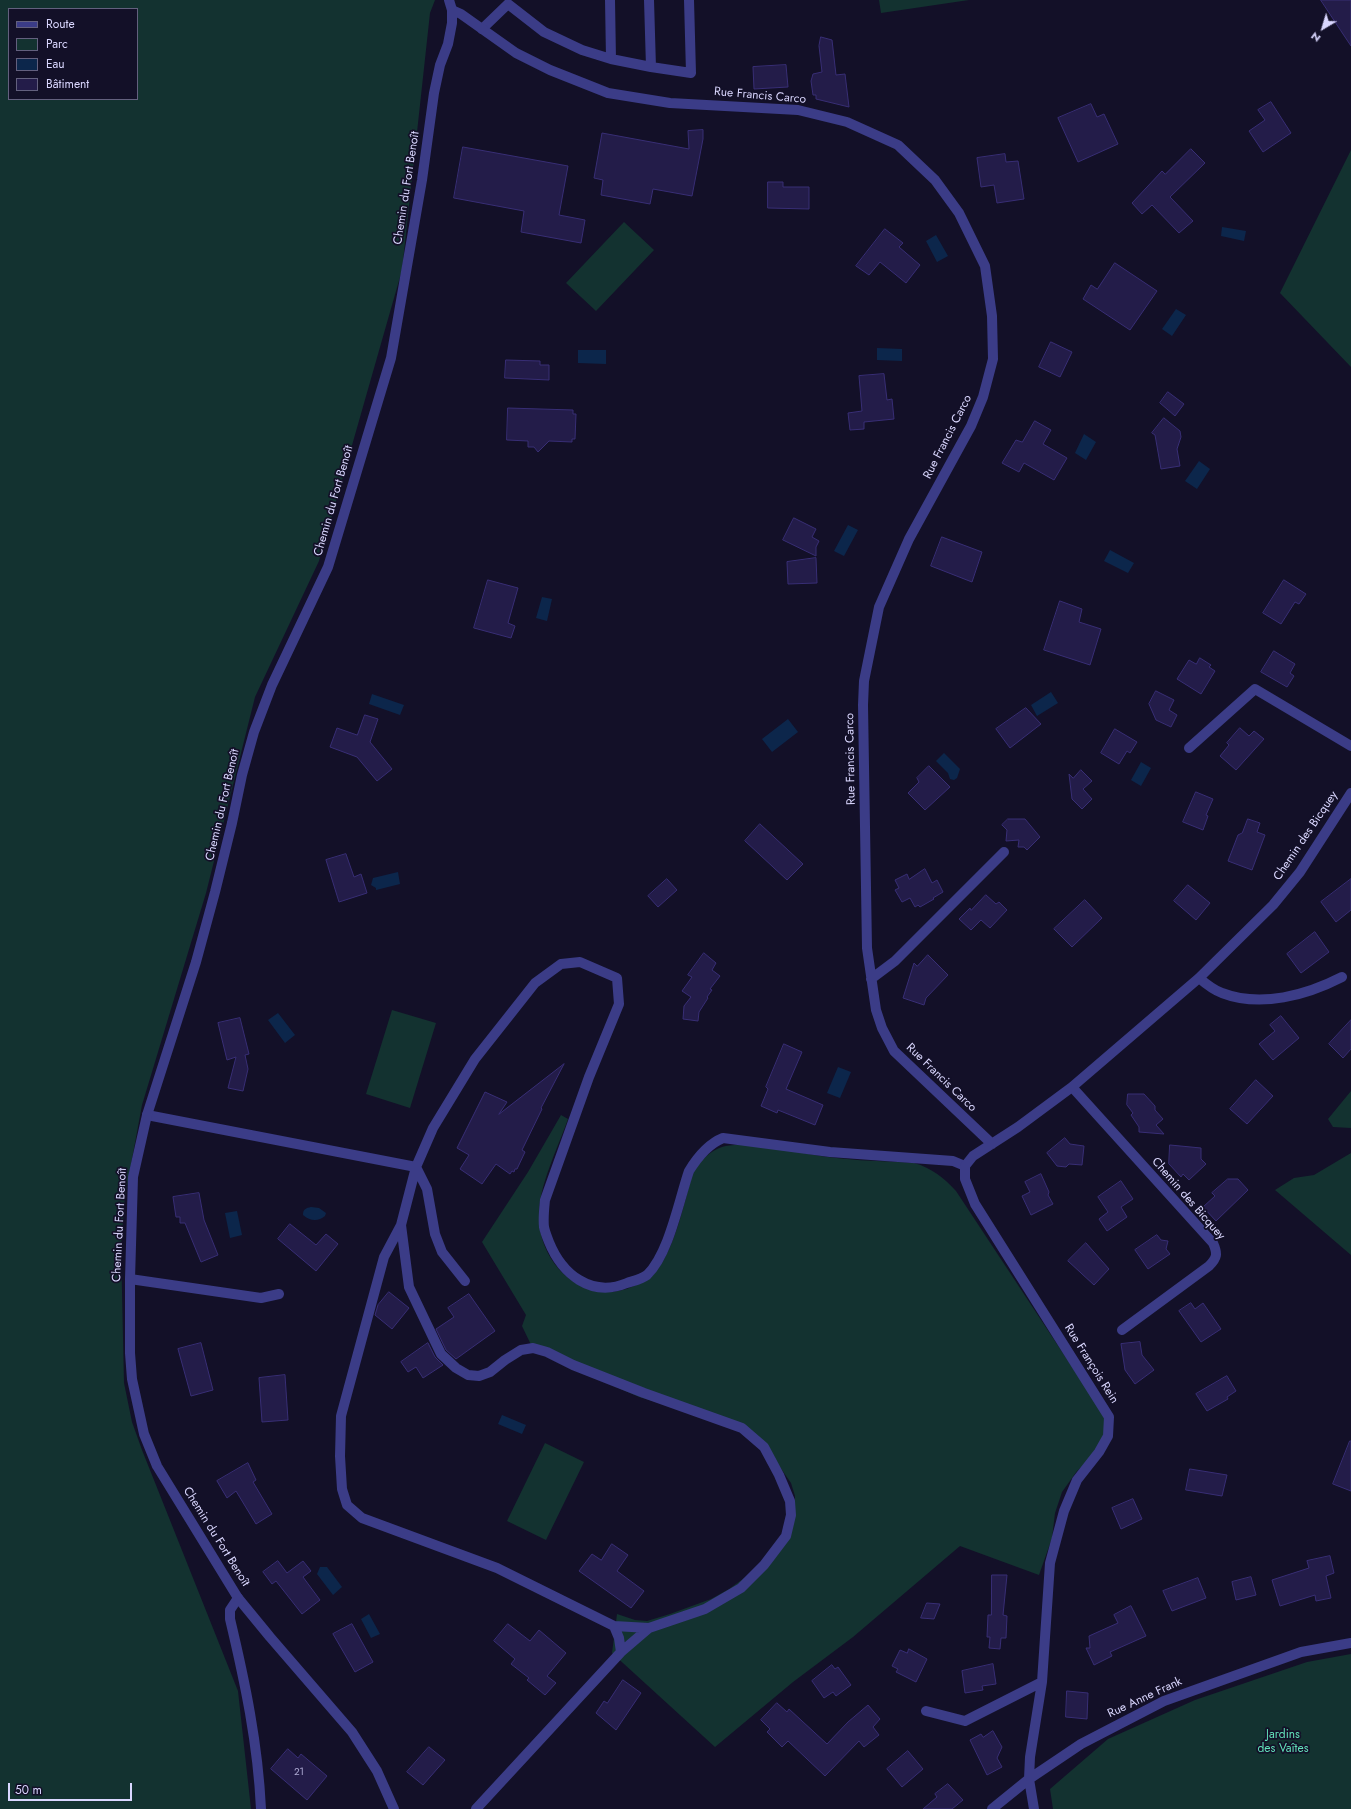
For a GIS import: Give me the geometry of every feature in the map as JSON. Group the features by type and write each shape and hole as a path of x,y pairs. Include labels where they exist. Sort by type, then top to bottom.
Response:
{"street":[{"path":"610,0 612,59"},
{"path":"650,0 651,67"},
{"path":"482,29 508,4 544,32 582,50 612,59 691,73 689,0"},
{"name":"Rue Francis Carco","path":"450,5 516,53 550,70 608,93 670,103 798,110 847,122 898,145 935,180 959,213 985,266 992,316 993,358 983,397 971,426 909,539 880,607 864,681 863,705 867,941 876,1010 894,1051 992,1144"},
{"name":"Chemin du Fort Benoît","path":"394,1809 377,1771 352,1732 238,1598 157,1466 144,1434 132,1379 130,1353 130,1279 134,1177 147,1116 196,962 215,892 242,775 254,732 272,685 328,567 391,358 422,180 434,93 440,65 448,44 452,23 450,5"},
{"path":"1189,748 1255,689 1351,746"},
{"name":"Chemin des Bicquey","path":"965,1166 973,1156 1018,1127 1072,1087 1199,978 1273,905 1300,872 1351,793"},
{"path":"871,979 895,961 1004,852"},
{"path":"649,1628 614,1626 497,1568 362,1518 347,1505 342,1489 340,1456 341,1416 384,1257 401,1225 416,1167 433,1128 476,1058 536,983 561,964 580,962 617,978 619,1004 589,1076 545,1200 543,1216 547,1236 554,1256 563,1268 576,1279 591,1286 607,1288 622,1286 646,1275 663,1253 689,1171 696,1160 714,1142 723,1138 830,1152 952,1161 965,1166"},
{"path":"1199,978 1214,989 1230,996 1267,999 1309,992 1342,977"},
{"name":"Chemin des Bicquey","path":"1072,1087 1213,1243 1217,1251 1216,1260 1122,1330"},
{"path":"147,1116 416,1167"},
{"name":"Rue François Rein","path":"965,1166 965,1179 975,1204 1108,1417 1108,1436 1099,1452 1077,1480 1064,1511 1050,1563 1042,1682 1030,1757 1029,1779 1034,1809"},
{"path":"416,1167 427,1189 435,1234 442,1252 465,1281"},
{"path":"401,1225 409,1287 441,1354 456,1368 468,1375 478,1376 490,1372 521,1350 533,1348 547,1352 573,1365 644,1393 742,1428 764,1447 779,1474 790,1501 791,1515 786,1536 764,1564 741,1588 705,1609 649,1628 621,1652 476,1809"},
{"path":"130,1279 260,1298 279,1294"},
{"name":"Chemin du Fort Benoît","path":"238,1598 230,1610 230,1619 245,1682 253,1728 258,1759 261,1809"},
{"path":"614,1626 620,1638 621,1652"},
{"name":"Rue Anne Frank","path":"992,1809 1029,1779 1081,1744 1164,1701 1301,1652 1351,1643"},
{"path":"926,1711 966,1721 1042,1682"}],"green space":[{"path":"0,0 435,0 430,13 402,270 319,561 255,697 206,893 142,1105 125,1197 121,1246 124,1383 132,1422 238,1691 251,1809 0,1809"},
{"path":"879,0 969,0 881,13"},
{"path":"1351,150 1351,367 1280,293"},
{"path":"624,222 654,250 596,311 566,283"},
{"path":"392,1010 436,1023 410,1108 366,1094"},
{"path":"1351,1091 1351,1128 1333,1127 1328,1119"},
{"path":"561,1115 568,1119 545,1180 539,1217 541,1235 547,1252 556,1266 568,1278 583,1287 599,1291 616,1291 634,1286 647,1280 654,1274 668,1252 678,1226 693,1172 706,1157 713,1151 722,1147 732,1145 759,1146 839,1158 914,1163 932,1171 947,1182 956,1191 1109,1423 1096,1453 1077,1471 1062,1492 1055,1513 1052,1538 1039,1575 960,1546 853,1637 793,1682 715,1747 612,1653 617,1614 635,1620 647,1621 670,1614 711,1599 729,1589 754,1571 791,1524 795,1505 795,1496 791,1483 775,1460 746,1434 700,1415 639,1397 534,1351 522,1326 526,1315 482,1242 528,1172"},
{"path":"1351,1153 1351,1255 1275,1190 1294,1178 1314,1175"},
{"path":"545,1443 584,1462 546,1540 507,1521"},
{"name":"Jardins des Vaîtes","path":"1351,1654 1351,1809 1053,1809 1050,1789 1108,1739 1195,1700 1307,1662"}],"water":[{"path":"1222,227 1246,231 1244,241 1221,236"},
{"path":"936,235 948,256 937,262 926,241"},
{"path":"1176,309 1186,315 1172,336 1162,329"},
{"path":"877,348 902,349 902,361 877,360"},
{"path":"578,350 606,350 606,364 578,363"},
{"path":"1084,434 1096,442 1086,460 1075,453"},
{"path":"1199,461 1210,469 1197,489 1185,481"},
{"path":"848,525 858,530 844,556 834,551"},
{"path":"1110,550 1134,563 1128,573 1104,561"},
{"path":"542,597 552,599 547,621 536,618"},
{"path":"1051,692 1058,703 1037,716 1031,705"},
{"path":"372,694 404,705 400,715 369,704"},
{"path":"788,719 798,732 772,752 762,739"},
{"path":"944,753 960,769 957,778 954,780 950,779 948,773 936,761"},
{"path":"1141,762 1151,768 1141,786 1131,780"},
{"path":"398,872 400,884 376,890 376,888 371,885 373,878"},
{"path":"278,1013 295,1035 285,1043 268,1020"},
{"path":"838,1067 851,1072 840,1098 827,1093"},
{"path":"311,1207 319,1208 326,1213 325,1216 320,1219 308,1219 303,1215 304,1211 305,1209"},
{"path":"237,1211 242,1235 230,1238 225,1213"},
{"path":"502,1415 526,1425 522,1434 498,1424"},
{"path":"320,1567 327,1567 342,1587 333,1595 317,1574"},
{"path":"369,1614 380,1634 371,1638 361,1619"}],"building":[{"path":"1321,0 1351,0 1351,46 1341,31"},
{"path":"821,37 832,40 836,75 845,74 849,107 816,99 816,95 813,95 811,81 813,74 822,72 819,46"},
{"path":"786,65 788,87 754,89 753,67"},
{"path":"1271,102 1291,133 1263,152 1249,131 1265,120 1258,110"},
{"path":"1091,104 1097,117 1104,114 1118,144 1078,162 1058,118"},
{"path":"703,130 703,139 692,196 653,189 650,204 601,195 603,180 594,178 602,133 689,149 688,131"},
{"path":"463,147 568,166 559,215 585,220 581,243 521,232 524,211 454,198"},
{"path":"1191,149 1205,163 1170,197 1193,221 1179,233 1152,205 1142,214 1132,203 1162,171 1165,174"},
{"path":"1005,154 1006,162 1018,161 1024,199 997,203 994,185 981,187 977,158"},
{"path":"768,182 783,182 783,187 809,187 809,209 768,208"},
{"path":"885,229 903,243 899,247 920,265 906,283 880,262 869,275 856,266"},
{"path":"1115,263 1157,291 1130,330 1083,299 1091,285 1097,289"},
{"path":"1051,342 1072,352 1060,377 1039,367"},
{"path":"506,360 540,361 540,365 549,365 549,380 505,378"},
{"path":"884,374 887,400 892,399 894,419 864,422 864,429 850,430 848,413 862,411 859,376"},
{"path":"1168,392 1184,404 1175,416 1160,403"},
{"path":"508,408 573,410 573,414 576,414 575,439 572,439 572,442 549,441 538,452 534,447 528,447 528,441 507,440"},
{"path":"1164,418 1180,431 1181,437 1177,449 1180,466 1161,469 1155,435 1152,433"},
{"path":"1035,421 1051,430 1043,444 1067,458 1054,480 1024,463 1019,472 1002,463 1016,440 1022,442"},
{"path":"794,518 816,529 812,537 819,541 816,547 816,556 783,540"},
{"path":"942,537 982,552 972,582 931,566"},
{"path":"816,558 817,583 788,584 787,562"},
{"path":"488,580 518,588 508,623 515,626 511,638 474,628"},
{"path":"1284,580 1306,594 1299,604 1295,602 1281,624 1263,613"},
{"path":"1060,601 1082,609 1079,622 1101,629 1090,665 1044,650"},
{"path":"1274,651 1295,664 1290,673 1294,676 1287,687 1261,672"},
{"path":"1200,658 1211,665 1209,667 1215,671 1201,694 1177,679 1189,660 1196,664"},
{"path":"1156,691 1174,700 1169,710 1177,715 1171,727 1156,720 1149,704"},
{"path":"1026,708 1041,724 1010,748 996,729"},
{"path":"365,715 378,719 370,742 392,769 377,781 357,757 330,747 337,728 357,735"},
{"path":"1240,728 1249,736 1254,731 1264,739 1236,770 1220,756 1229,745 1227,743"},
{"path":"1115,729 1137,742 1130,753 1127,751 1119,764 1101,753"},
{"path":"929,766 950,787 925,810 908,793 919,782 917,778"},
{"path":"1081,770 1092,781 1083,789 1092,799 1082,809 1072,799 1069,774 1073,778"},
{"path":"1196,792 1213,799 1206,815 1208,816 1203,830 1183,822"},
{"path":"1008,819 1025,819 1040,837 1027,850 1024,847 1018,847 1019,840 1006,841 1007,830 1002,825"},
{"path":"1248,819 1260,823 1257,832 1265,835 1252,870 1228,861 1238,835 1242,833"},
{"path":"760,824 803,864 787,880 745,841"},
{"path":"346,854 354,877 361,874 367,893 339,902 326,860"},
{"path":"925,869 932,883 937,880 943,892 920,907 918,905 915,907 910,898 902,902 895,890 899,888 895,880 907,874 909,879"},
{"path":"667,879 677,890 658,907 648,896"},
{"path":"1351,879 1351,910 1336,922 1321,902"},
{"path":"1188,885 1210,903 1196,920 1174,901"},
{"path":"986,895 996,904 999,902 1007,910 990,928 981,920 971,930 959,919 970,908 971,910"},
{"path":"1085,900 1102,918 1072,947 1054,929"},
{"path":"1315,932 1329,952 1301,973 1287,954"},
{"path":"704,953 716,963 712,970 720,976 710,989 712,990 699,1012 698,1021 683,1019 684,1006 691,997 682,991 692,977 688,975"},
{"path":"928,955 948,975 926,998 924,1005 903,998 914,963 917,966"},
{"path":"1281,1016 1299,1038 1273,1060 1259,1044 1275,1031 1270,1025"},
{"path":"240,1018 249,1054 245,1055 248,1069 243,1091 228,1088 236,1057 227,1060 218,1023"},
{"path":"1351,1020 1351,1049 1343,1058 1329,1044"},
{"path":"784,1044 802,1052 786,1089 823,1105 815,1125 778,1110 777,1113 761,1106 768,1089 766,1087"},
{"path":"564,1064 541,1108 542,1109 522,1150 525,1152 517,1169 515,1169 514,1172 512,1171 510,1174 496,1164 482,1184 460,1169 469,1155 457,1148 485,1092 507,1102 499,1114"},
{"path":"1256,1080 1273,1096 1247,1124 1230,1109"},
{"path":"1128,1094 1144,1094 1155,1106 1155,1110 1163,1119 1156,1125 1164,1134 1139,1132 1139,1127 1131,1115 1133,1113 1127,1105"},
{"path":"1065,1138 1070,1144 1084,1146 1082,1165 1069,1164 1066,1167 1057,1166 1047,1153"},
{"path":"1170,1145 1201,1148 1201,1159 1206,1164 1189,1180 1183,1174 1181,1177 1169,1164"},
{"path":"1041,1174 1049,1192 1048,1195 1053,1204 1031,1215 1022,1196 1030,1192 1025,1182"},
{"path":"1228,1179 1238,1179 1248,1190 1216,1221 1203,1207 1215,1196 1212,1193"},
{"path":"1121,1181 1133,1199 1121,1207 1127,1217 1107,1231 1099,1219 1108,1212 1098,1197"},
{"path":"199,1193 204,1220 218,1255 201,1262 185,1223 180,1223 180,1217 176,1217 173,1197"},
{"path":"290,1224 316,1245 326,1234 338,1244 316,1271 278,1239"},
{"path":"1157,1235 1161,1240 1168,1241 1166,1249 1170,1254 1148,1269 1135,1250"},
{"path":"1086,1243 1109,1269 1094,1285 1068,1261"},
{"path":"389,1292 409,1308 392,1329 375,1315 378,1305"},
{"path":"469,1294 495,1331 456,1359 446,1350 436,1329 454,1317 448,1308"},
{"path":"1191,1303 1195,1309 1203,1303 1221,1329 1201,1342 1179,1311"},
{"path":"1140,1342 1142,1355 1154,1370 1135,1384 1125,1370 1121,1344"},
{"path":"201,1343 213,1390 191,1396 178,1349"},
{"path":"428,1343 435,1357 443,1365 423,1378 416,1367 408,1372 401,1362"},
{"path":"285,1375 288,1420 262,1422 259,1378"},
{"path":"1227,1376 1236,1391 1227,1397 1228,1399 1207,1411 1196,1394"},
{"path":"1351,1441 1351,1491 1333,1484"},
{"path":"248,1463 256,1480 253,1482 272,1514 256,1524 236,1491 227,1498 217,1481"},
{"path":"1190,1469 1227,1475 1222,1496 1186,1490"},
{"path":"1133,1499 1142,1519 1121,1529 1112,1508"},
{"path":"612,1544 628,1555 617,1571 644,1591 631,1608 579,1571 592,1554 601,1560"},
{"path":"1330,1556 1334,1573 1326,1576 1331,1598 1316,1601 1315,1595 1280,1606 1272,1580 1309,1568 1307,1561"},
{"path":"278,1561 287,1573 303,1561 311,1571 303,1577 320,1600 302,1614 276,1581 272,1584 263,1572"},
{"path":"992,1575 1007,1575 1003,1615 1007,1616 1006,1638 1001,1638 1000,1649 989,1648 990,1637 987,1637 988,1615 991,1615"},
{"path":"1251,1577 1256,1595 1236,1600 1232,1582"},
{"path":"1198,1578 1206,1598 1172,1611 1163,1591"},
{"path":"927,1603 940,1604 934,1619 921,1618"},
{"path":"1131,1606 1146,1636 1110,1652 1112,1656 1094,1665 1086,1648 1090,1648 1089,1636 1118,1623 1114,1615"},
{"path":"352,1624 373,1662 355,1672 333,1634"},
{"path":"508,1624 530,1641 539,1630 566,1653 547,1676 556,1683 545,1695 527,1680 529,1678 511,1664 515,1659 494,1641"},
{"path":"909,1649 927,1659 916,1682 896,1672 898,1669 892,1666 900,1650 907,1653"},
{"path":"993,1664 996,1684 982,1686 983,1690 965,1693 962,1671"},
{"path":"832,1665 835,1669 838,1667 851,1685 836,1696 833,1692 824,1698 812,1681"},
{"path":"623,1680 641,1693 616,1730 596,1713 604,1701 607,1703"},
{"path":"1067,1691 1088,1693 1087,1719 1066,1717"},
{"path":"777,1703 787,1712 789,1709 827,1744 848,1722 868,1705 880,1719 873,1727 879,1735 864,1747 859,1741 825,1776 788,1741 782,1747 767,1732 770,1729 761,1720"},
{"path":"993,1731 1002,1747 997,1758 1002,1767 987,1775 970,1740 981,1734 983,1737"},
{"path":"429,1747 445,1760 423,1785 407,1772"},
{"path":"288,1749 298,1758 301,1754 327,1776 307,1800 271,1769"},
{"path":"908,1751 923,1769 902,1787 887,1769"},
{"path":"948,1784 963,1800 952,1809 923,1809 937,1797 935,1794"}]}
